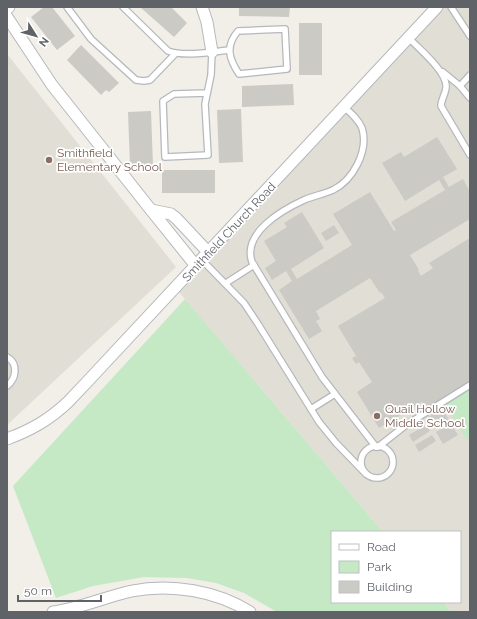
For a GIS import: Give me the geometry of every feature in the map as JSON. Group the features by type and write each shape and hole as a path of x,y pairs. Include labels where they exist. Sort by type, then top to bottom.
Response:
{"street":[{"path":"202,7 207,22 212,52"},
{"name":"Smithfield Church Road","path":"7,439 41,424 58,412 266,192 437,7"},
{"path":"7,17 52,86 151,210 202,259"},
{"path":"151,210 171,214 176,218 202,259"},
{"path":"53,612 134,591 157,588 174,588 203,593 231,602 250,612"}],"lane":[{"path":"67,7 91,39 136,80 150,80 175,54"},
{"path":"123,7 168,51 175,54 229,50"},
{"path":"452,7 470,36"},
{"path":"285,29 287,69 239,74 233,65 229,50 234,36 238,31 285,29"},
{"path":"408,38 445,78 445,90 441,101 442,108 470,155"},
{"path":"207,93 174,94 163,101 165,157 208,155 205,104 211,75 212,52"},
{"path":"439,70 460,86 470,98"},
{"path":"460,86 470,76"},
{"path":"344,107 359,122 363,134 363,148 355,168 346,180 334,190 295,204 267,223 256,235 250,256 315,366 377,447"},
{"path":"202,259 244,303 311,409 336,444 366,474 375,478 380,478 389,473 392,469 393,463 390,453 386,449 377,447 371,448 363,455 362,465 366,474"},
{"path":"226,283 254,265"},
{"path":"7,357 15,366 15,373 11,382 7,386"},
{"path":"377,447 406,425 470,385"},
{"path":"311,409 335,394"}],"shaded area":[{"name":"Quail Hollow Middle School","path":"441,7 470,7 470,612 451,612 444,603 461,603 461,531 382,531 178,291"},
{"name":"Smithfield Elementary School","path":"7,54 176,267 7,425"}],"green space":[{"path":"185,299 382,531 331,531 331,603 444,603 451,612 277,612 244,593 216,583 187,578 144,577 93,586 56,598 13,486"},
{"path":"470,382 470,438 467,440 442,399"}],"building":[{"path":"44,7 52,7 75,36 57,50 31,17"},
{"path":"140,7 171,7 187,23 174,37"},
{"path":"239,7 290,7 289,17 239,16"},
{"path":"299,23 322,23 322,75 299,75"},
{"path":"81,45 119,83 109,92 106,90 101,95 67,60"},
{"path":"293,84 294,105 242,107 242,86"},
{"path":"241,109 243,162 219,163 217,110"},
{"path":"151,111 153,166 130,166 128,112"},
{"path":"437,137 457,169 443,177 449,187 463,179 470,192 470,219 410,255 421,276 433,268 429,263 470,238 470,382 425,408 422,402 379,428 357,392 372,382 359,362 356,364 352,358 356,356 338,326 385,298 370,278 316,311 320,319 316,321 322,331 309,339 279,290 292,281 286,271 272,280 265,268 276,261 264,241 287,227 284,223 302,212 324,248 291,269 297,279 352,245 333,214 370,192 394,231 396,230 391,222 445,190 439,180 405,201 382,163 401,152 404,157"},
{"path":"162,170 215,170 215,193 162,193"},
{"path":"334,225 339,233 326,241 321,233"},
{"path":"442,409 449,420 435,429 428,417"},
{"path":"451,424 458,435 443,444 436,432"},
{"path":"426,425 430,431 413,442 409,435"},
{"path":"432,435 436,441 419,452 415,445"}],"place":[{"name":"Smithfield Elementary School","path":"49,160"},
{"name":"Quail Hollow Middle School","path":"377,416"}]}
